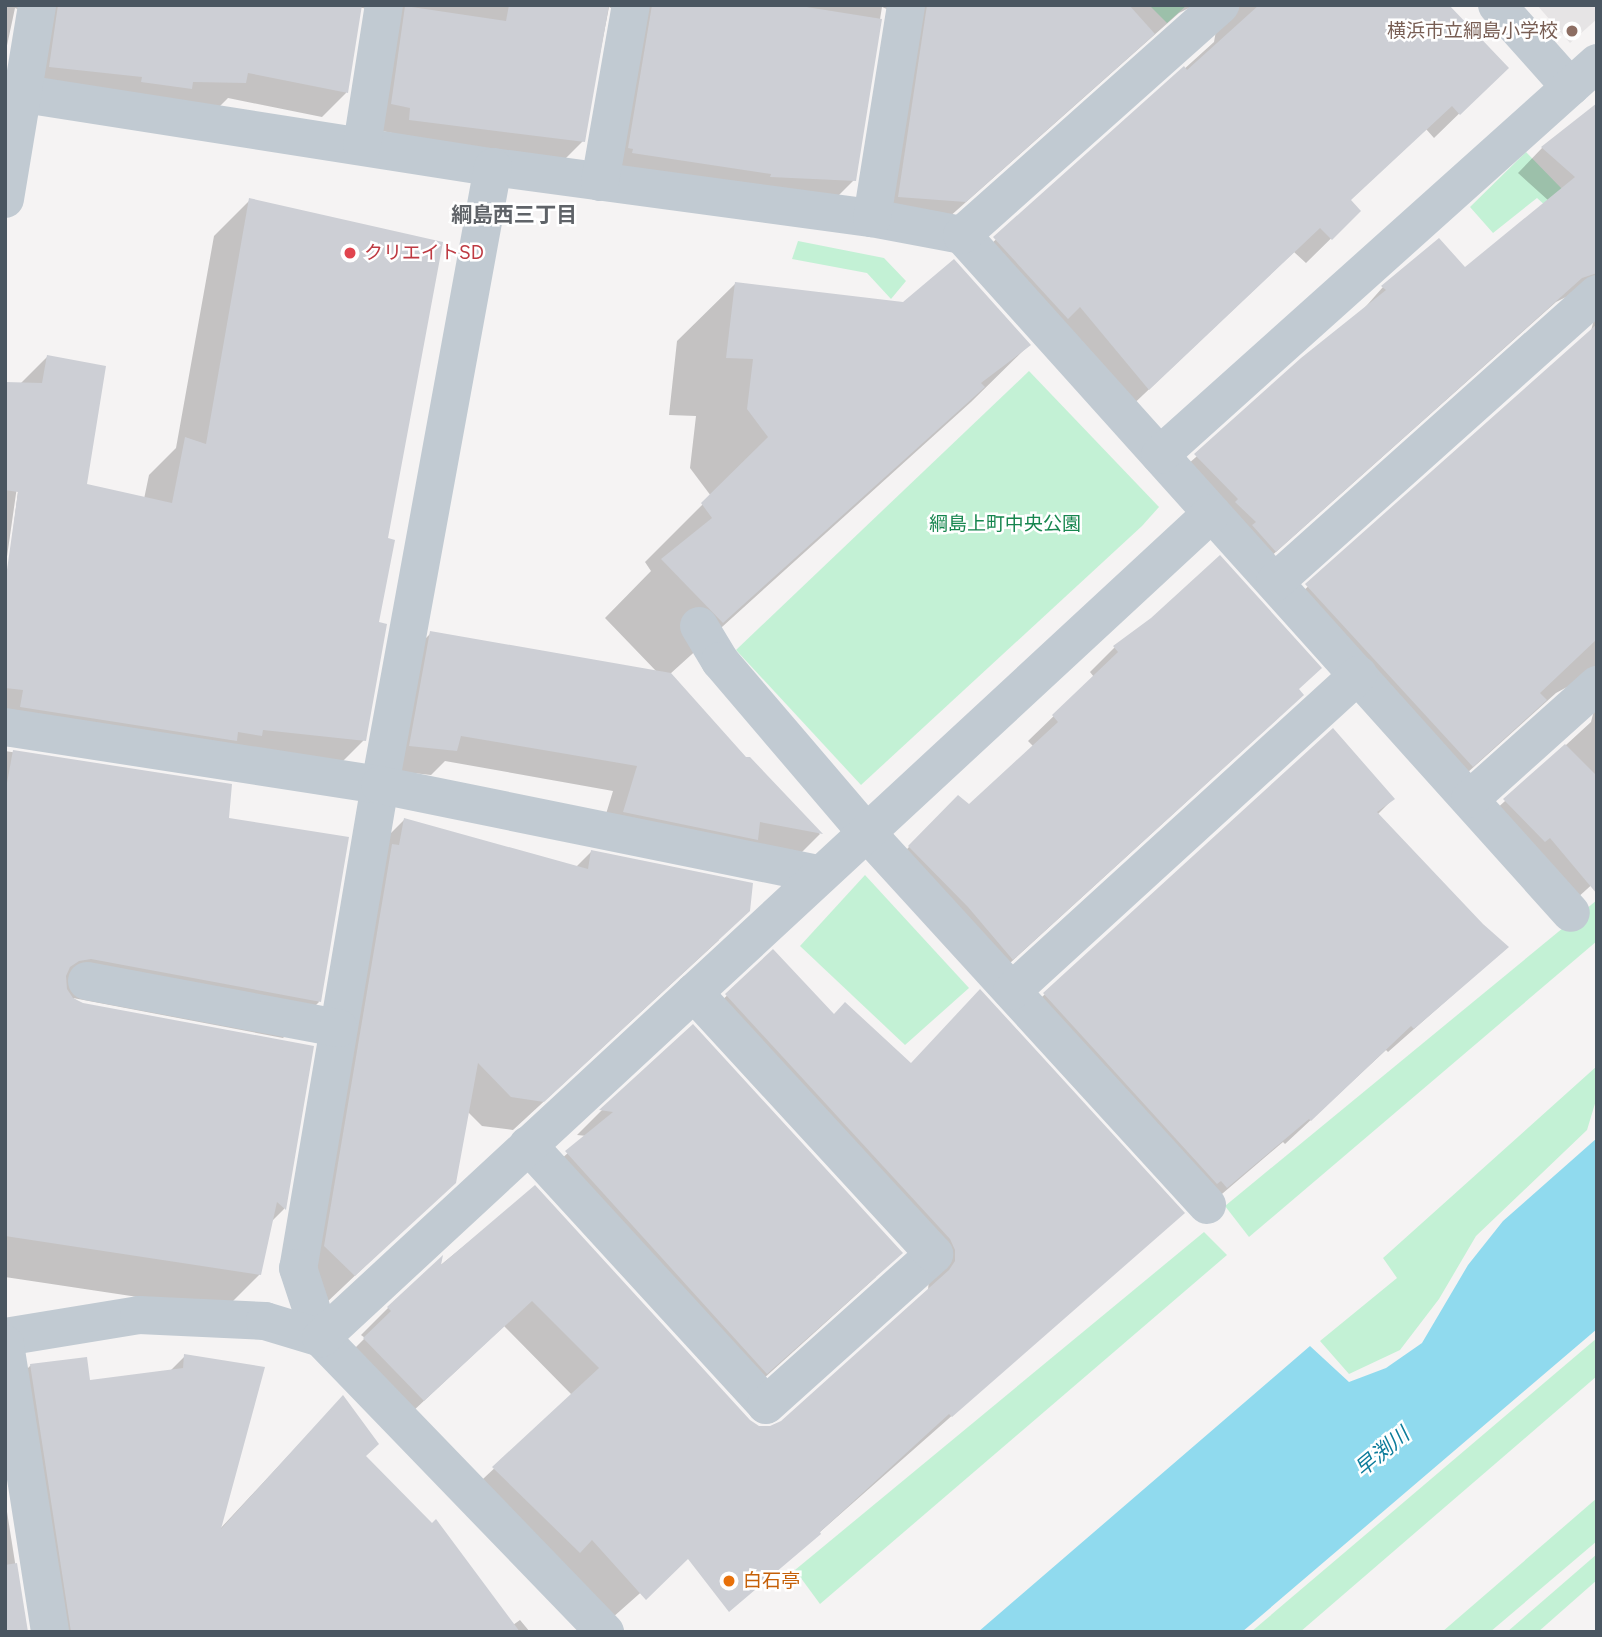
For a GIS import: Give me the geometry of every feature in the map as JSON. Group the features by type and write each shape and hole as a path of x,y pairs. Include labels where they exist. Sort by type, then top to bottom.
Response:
{"street":[{"path":"5,199 14,92 37,5"},
{"path":"362,145 384,5"},
{"path":"600,182 631,5"},
{"path":"872,218 906,5"},
{"path":"962,235 1220,5"},
{"path":"1160,455 1583,75 1497,5"},
{"path":"14,92 493,167 872,218 962,235 1571,912"},
{"path":"493,167 380,785 298,1268 321,1338 605,1632"},
{"path":"1275,582 1597,294"},
{"path":"321,1338 1212,513"},
{"path":"699,626 720,661 867,833 1207,1205"},
{"path":"1012,991 1358,675"},
{"path":"1469,799 1597,685"},
{"path":"5,727 380,785 821,875"},
{"path":"87,981 339,1028"},
{"path":"528,1146 766,1405 934,1254 694,993"},
{"path":"5,1337 139,1315 265,1321 321,1338"},
{"path":"5,1345 50,1632"}],"shaded area":[{"name":"横浜市立綱島小学校","path":"1537,5 1597,5 1597,19 1570,43"}],"green space":[{"path":"1149,5 1187,5 1167,23"},
{"path":"1526,152 1597,225 1597,252 1537,198 1493,233 1470,207"},
{"path":"798,241 884,258 906,281 891,299 867,273 792,259"},
{"name":"綱島上町中央公園","path":"1029,371 1159,507 1142,526 861,785 736,650"},
{"path":"865,875 969,988 905,1045 800,946"},
{"path":"1597,900 1597,941 1249,1237 1225,1206"},
{"path":"1597,1066 1597,1097 1587,1130 1476,1236 1439,1299 1400,1350 1349,1374 1320,1341 1397,1278 1383,1258"},
{"path":"1204,1232 1227,1255 820,1604 795,1570"},
{"path":"1597,1338 1597,1376 1300,1632 1251,1632"},
{"path":"1597,1498 1597,1541 1490,1632 1442,1632"},
{"path":"1597,1554 1597,1580 1538,1632 1507,1632"}],"water":[{"name":"早渕川","path":"1597,1138 1597,1329 1242,1632 978,1632 1310,1346 1349,1382 1386,1368 1422,1343 1468,1265 1503,1221"}],"building":[{"path":"58,5 362,5 348,93 248,73 246,83 193,82 192,89 141,82 142,77 49,67"},
{"path":"509,5 609,5 585,142 409,120 410,108 391,104 405,6 506,21"},
{"path":"652,5 794,5 882,19 856,181 770,177 771,174 632,153 633,149 628,148"},
{"path":"927,5 1129,5 1155,34 966,202 898,197"},
{"path":"1259,5 1449,5 1509,68 1460,115 1452,106 1351,200 1361,211 1332,240 1320,228 1149,390 1080,307 1068,319 993,237 1184,66 1187,70"},
{"path":"1597,103 1597,273 1582,278 1276,552 1252,525 1256,522 1235,502 1238,499 1194,454 1301,358 1386,290 1381,286 1439,238 1465,267 1575,177 1541,147"},
{"path":"249,198 443,242 388,538 395,540 379,622 387,624 366,741 263,730 262,736 238,732 237,741 20,707 23,690 5,688 5,584 18,492 5,490 5,382 42,383 47,355 106,366 87,484 172,503 185,437 206,444"},
{"path":"954,259 1031,345 981,383 985,387 723,623 661,559 712,518 701,503 768,437 747,409 753,359 726,358 735,282 903,302"},
{"path":"1597,324 1597,639 1540,693 1547,700 1473,767 1305,584"},
{"path":"1220,555 1322,668 1299,689 1304,695 1013,960 968,907 908,846 958,795 969,804 1058,722 1052,715 1118,652 1113,646 1151,618"},
{"path":"430,631 671,673 746,757 750,757 823,834 760,822 758,840 623,812 637,766 461,736 457,751 409,746"},
{"path":"1333,728 1395,799 1377,812 1483,924 1509,947 1414,1029 1411,1026 1311,1121 1309,1119 1227,1188 1221,1181 1217,1184 1043,993"},
{"path":"1565,744 1597,776 1597,894 1550,838 1545,842 1503,799"},
{"path":"13,750 232,784 229,818 349,837 321,1002 91,959 79,961 70,967 66,976 67,989 73,998 83,1003 314,1046 286,1210 277,1202 261,1275 5,1236 5,794"},
{"path":"404,818 588,869 591,850 753,883 750,911 544,1102 511,1097 478,1063 456,1183 355,1276 324,1246 392,844 399,845"},
{"path":"773,949 834,1014 845,1002 911,1063 980,989 1185,1213 952,1417 949,1414 820,1532 821,1534 729,1612 688,1559 646,1600 592,1540 580,1553 492,1467 599,1368 532,1301 424,1401 363,1338 391,1311 387,1307 443,1255 441,1265 535,1185 750,1420 759,1426 770,1426 781,1421 949,1270 955,1261 955,1250 950,1239 725,994"},
{"path":"693,1024 903,1253 767,1374 565,1151 613,1112 599,1110"},
{"path":"184,1354 265,1367 221,1529 343,1395 379,1444 366,1456 432,1523 436,1519 520,1632 71,1632 30,1364 87,1357 90,1380 183,1368"},
{"path":"17,1563 28,1632 5,1632 5,1565"}],"place":[{"name":"横浜市立綱島小学校","path":"1572,31"},
{"name":"クリエイトSD","path":"350,253"},
{"name":"白石亭","path":"729,1581"}],"district":[{"name":"綱島西三丁目","path":"514,215"}]}
